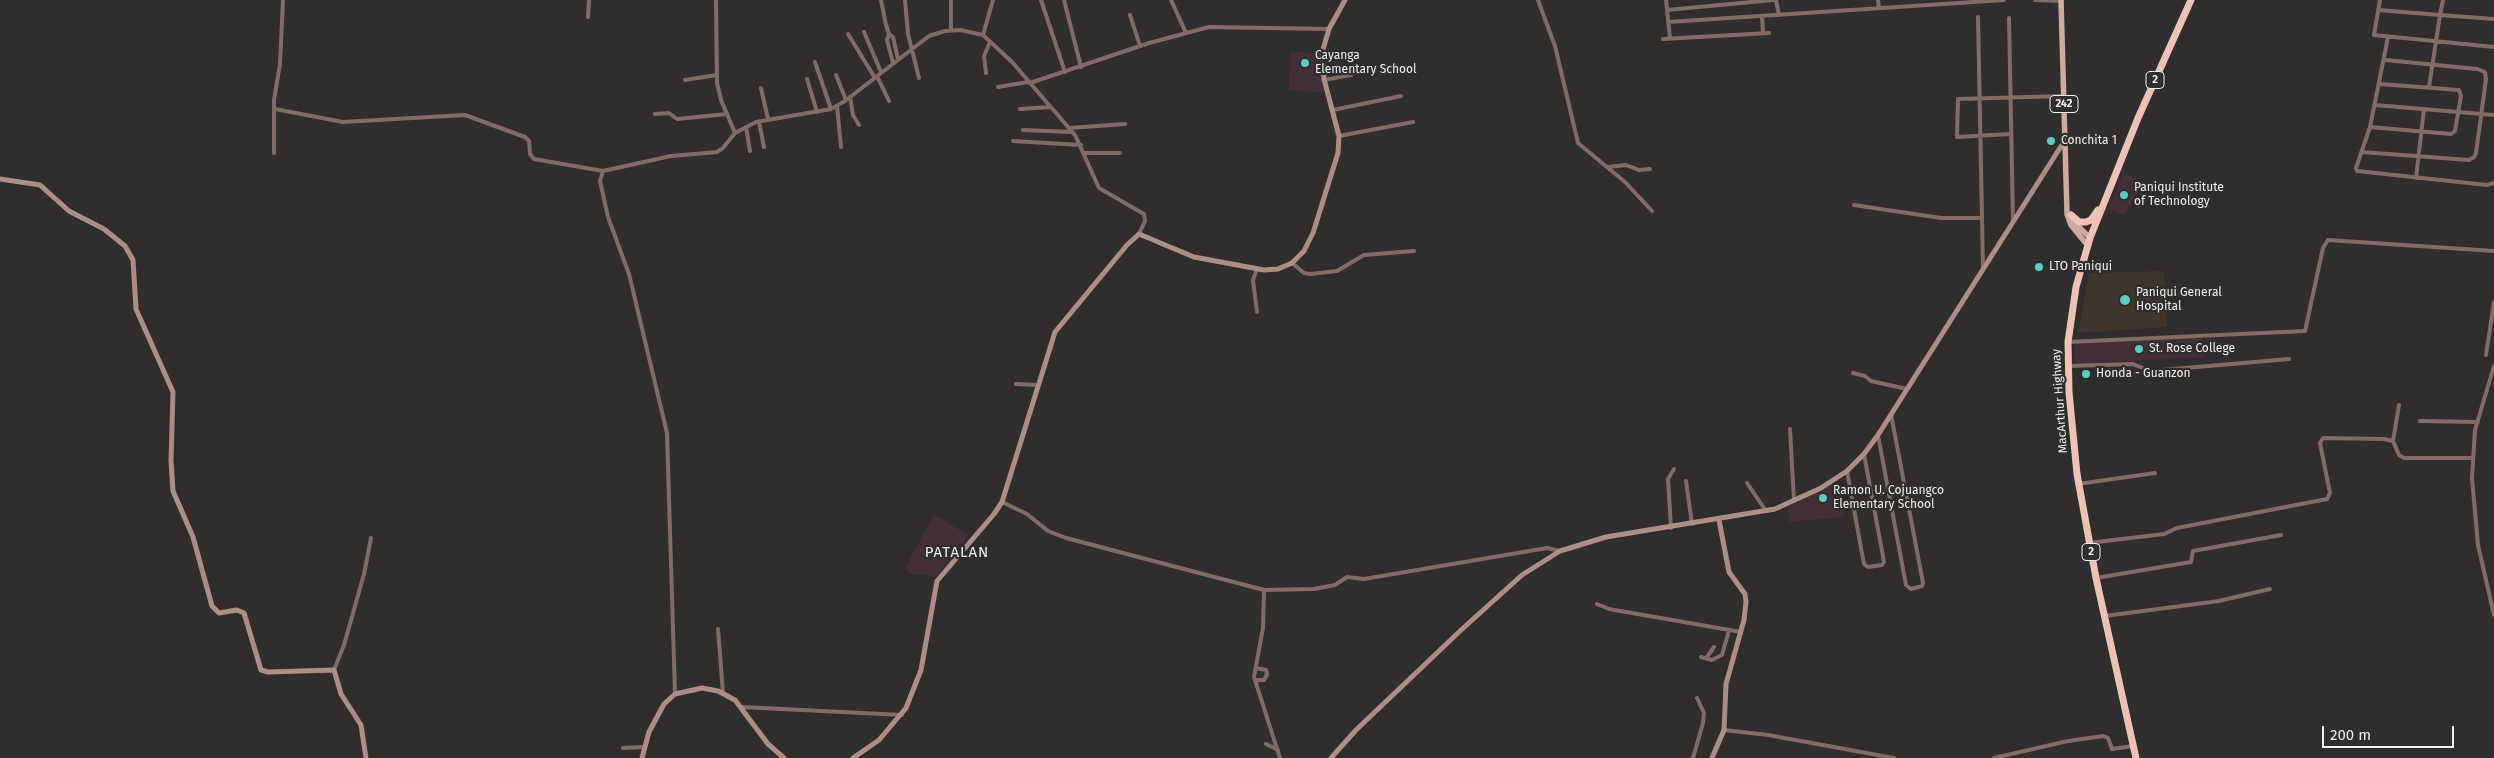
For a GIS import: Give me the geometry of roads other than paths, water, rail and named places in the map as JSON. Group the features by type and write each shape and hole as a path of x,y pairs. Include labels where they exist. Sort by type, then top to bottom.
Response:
{"highway":[{"name":"MacArthur Highway","path":"2136,758 2104,616 2078,484 2072,426 2068,342 2076,287 2090,238 2134,126 2191,0"},
{"path":"2069,216 2079,222 2088,221 2105,200"}],"main road":[{"name":"242","path":"2062,0 2068,207 2069,216 2088,246"},
{"name":"242","path":"2069,216 2090,238"}],"street":[{"path":"274,153 274,100 280,64 283,0"},
{"path":"588,17 589,0"},
{"path":"716,0 717,75 721,100 735,133"},
{"path":"881,0 889,34 887,40 893,63"},
{"path":"905,0 908,34 913,47 919,78"},
{"path":"951,0 951,30"},
{"path":"983,35 993,0"},
{"path":"1041,0 1065,72"},
{"path":"1064,0 1081,67"},
{"path":"1171,0 1186,33"},
{"path":"1139,234 1194,257 1256,269 1270,270 1292,263 1304,251 1313,234 1333,172 1339,136 1324,80 1322,53 1329,29 1345,0"},
{"path":"1538,0 1554,46 1576,139 1581,146 1630,186 1652,211"},
{"path":"1666,0 1670,38"},
{"path":"1667,10 1775,0 1780,15"},
{"path":"1878,0 1879,8"},
{"path":"1668,22 2004,0"},
{"path":"2035,0 2062,0"},
{"path":"2380,0 2373,34 2494,47"},
{"path":"2429,86 2443,0"},
{"path":"2378,10 2494,19"},
{"path":"1130,15 1140,46"},
{"path":"1762,17 1762,33"},
{"path":"1978,17 1983,268"},
{"path":"2009,18 2013,222"},
{"path":"998,87 1029,82 1065,72 1140,46 1213,26 1329,29"},
{"path":"275,110 343,122 465,115 525,137 529,141 530,154 534,159 603,171 671,156 716,152 724,148 735,133 759,122 831,109 876,77 913,47 937,33 951,30 983,35 1029,82 1081,145 1102,191 1144,214 1145,221 1139,234 1116,257 1058,328 1002,502 937,581 921,670 914,692 902,715 870,748 852,758"},
{"path":"864,32 882,72"},
{"path":"1663,39 1769,33"},
{"path":"848,34 890,101"},
{"path":"889,34 893,37 898,58"},
{"path":"2388,37 2370,127 2356,168 2360,172 2487,185 2494,183"},
{"path":"986,73 984,56 990,42"},
{"path":"2362,152 2472,159 2476,154 2486,79 2485,72 2477,69 2384,60"},
{"path":"815,62 831,109"},
{"path":"685,80 717,75"},
{"path":"836,75 859,125"},
{"path":"1324,80 1351,75"},
{"path":"807,78 817,112"},
{"path":"2370,127 2453,134 2461,96 2458,90 2429,86 2380,84"},
{"path":"761,88 768,120"},
{"path":"1333,110 1401,96"},
{"path":"2010,134 1960,138 1956,135 1958,99 2064,96"},
{"path":"2375,105 2494,115"},
{"path":"837,106 841,147"},
{"path":"1020,109 1050,107"},
{"path":"2416,178 2424,109"},
{"path":"654,114 669,113 677,119 727,114"},
{"path":"759,122 764,147"},
{"path":"1339,136 1413,122"},
{"path":"1068,128 1125,124"},
{"path":"746,127 750,151"},
{"path":"1023,130 1072,132"},
{"path":"1331,758 1356,730 1522,575 1560,552 1606,537 1672,528 1766,511 1794,501 1833,481 1847,471 1864,454 1878,435 2065,139"},
{"path":"1013,141 1081,145"},
{"path":"1084,153 1120,153"},
{"path":"1608,167 1626,166 1639,170 1650,168"},
{"path":"603,171 600,181 608,217 629,274 667,433 675,694"},
{"path":"0,179 40,185 69,211 104,229 125,246 132,260 136,309 173,392 171,461 173,490 193,537 212,606 219,613 237,610 244,613 261,670 268,672 334,670"},
{"path":"1854,205 1941,218 1982,218"},
{"path":"2068,342 2305,331 2323,248 2328,240 2494,251"},
{"path":"1292,263 1304,273 1310,274 1337,270 1364,255 1414,251"},
{"path":"1256,269 1253,280 1257,312"},
{"path":"2486,355 2494,302"},
{"path":"2068,366 2133,364 2150,371 2290,359"},
{"path":"2494,366 2478,422 2472,458 2475,519 2484,577 2494,614"},
{"path":"1853,373 1865,376 1871,381 1907,389"},
{"path":"1016,384 1038,386"},
{"path":"2399,405 2393,441 2400,457 2472,458"},
{"path":"1878,435 1906,585 1911,589 1922,586 1923,583 1891,414"},
{"path":"2420,421 2478,422"},
{"path":"1790,429 1794,501"},
{"path":"2089,543 2164,534 2177,528 2327,500 2330,493 2320,443 2323,438 2384,439 2393,441"},
{"path":"1847,471 1864,564 1868,567 1882,566 1884,562 1864,454"},
{"path":"1672,528 1668,478 1674,469"},
{"path":"2078,484 2155,473"},
{"path":"1686,481 1692,524"},
{"path":"1747,483 1766,511"},
{"path":"1002,502 1027,514 1048,531 1066,538 1264,590 1314,589 1335,585 1347,577 1364,579 1547,548 1560,552"},
{"path":"1712,758 1724,730 1723,709 1726,684 1741,632 1746,602 1744,594 1729,572 1719,520"},
{"path":"2096,578 2191,562 2193,551 2281,536"},
{"path":"366,758 361,725 341,694 334,670 344,645 364,574 371,538"},
{"path":"2104,616 2219,601 2270,589"},
{"path":"1264,590 1263,628 1255,680 1280,758"},
{"path":"1598,604 1610,609 1741,632"},
{"path":"718,629 723,693"},
{"path":"1701,657 1707,657 1712,660 1722,655 1729,630"},
{"path":"1707,657 1714,647"},
{"path":"1255,680 1264,680 1267,674 1266,670 1256,668"},
{"path":"642,758 644,747 658,710 675,694 702,688 723,693 742,707 768,744 784,758"},
{"path":"1694,758 1704,723 1704,713 1697,698"},
{"path":"742,707 902,715"},
{"path":"1724,730 1768,735 1894,758"},
{"path":"1994,758 2068,741 2103,736 2108,738 2112,749 2133,746"},
{"path":"1266,744 1278,750"},
{"path":"623,748 644,747"}],"place":[{"name":"Cayanga Elementary School","path":"1305,63"},
{"name":"Conchita 1","path":"2051,141"},
{"name":"Paniqui Institute of Technology","path":"2124,195"},
{"name":"LTO Paniqui","path":"2039,267"},
{"name":"Paniqui General Hospital","path":"2125,300"},
{"name":"St. Rose College","path":"2139,349"},
{"name":"Honda - Guanzon","path":"2086,374"},
{"name":"Ramon U. Cojuangco Elementary School","path":"1823,498"}],"district":[{"name":"PATALAN","path":"957,553"}]}
